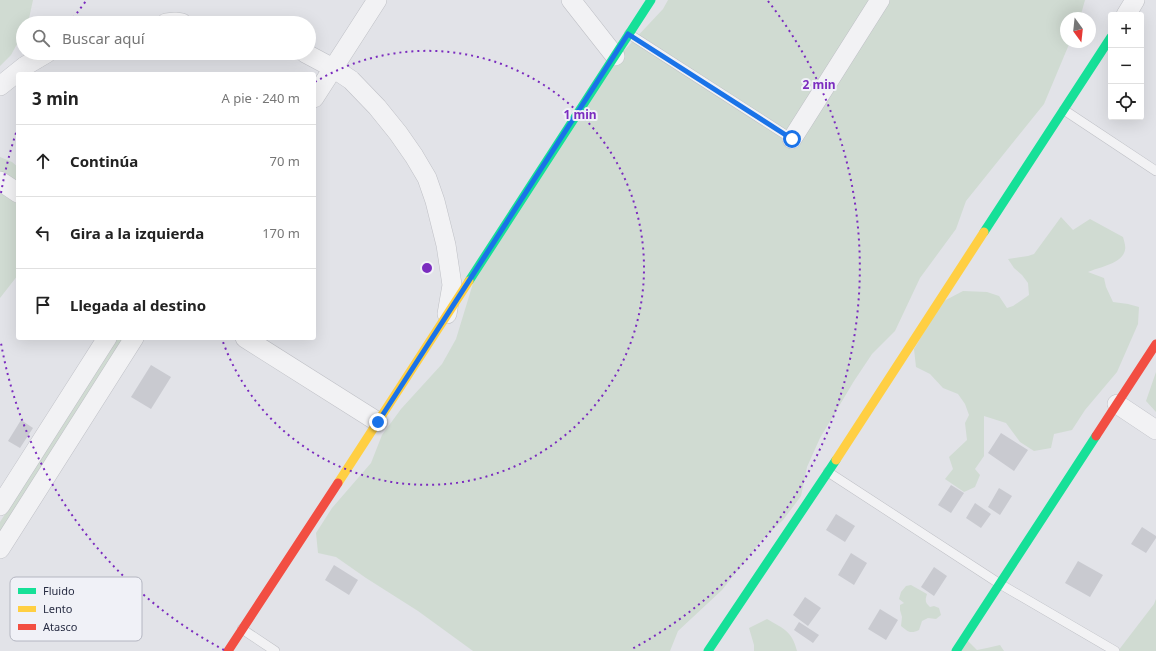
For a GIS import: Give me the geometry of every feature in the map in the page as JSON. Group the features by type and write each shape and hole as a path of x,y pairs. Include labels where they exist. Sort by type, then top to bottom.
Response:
{"street":[{"path":"316,95 377,0"},
{"path":"571,0 614,56"},
{"path":"228,651 651,0"},
{"path":"792,139 880,0"},
{"path":"1128,12 1135,0"},
{"path":"708,651 828,472 1108,42"},
{"path":"316,58 351,80 377,107 410,150 427,178 435,201 446,245 452,285 447,314"},
{"path":"18,72 35,60"},
{"path":"0,86 16,73"},
{"path":"0,181 16,191"},
{"path":"0,506 106,340"},
{"path":"0,549 133,340"},
{"path":"248,340 378,422"},
{"path":"956,651 1156,344"},
{"path":"1117,404 1156,430"}],"lane":[{"path":"628,34 792,139"},
{"path":"1064,110 1156,170"},
{"path":"828,472 1000,584 1115,651"},
{"path":"242,629 275,651"}],"shaded area":[{"path":"0,0 33,0 30,16 16,16 16,46 11,55 0,66"},
{"path":"668,0 1085,0 1082,12 1060,12 1060,48 1067,48 1044,104 966,201 956,229 920,278 895,331 872,354 854,381 820,438 807,467 801,496 783,520 760,542 722,590 678,631 670,651 473,651 418,611 336,557 318,553 316,533 332,508 371,463 382,435 401,409 442,364 456,339 474,280 603,73 663,9"},
{"path":"0,157 16,165 16,278 0,298"},
{"path":"1061,217 1073,230 1090,219 1123,237 1125,250 1120,259 1088,272 1104,278 1106,287 1113,302 1139,307 1138,324 1117,372 1085,410 1072,430 1054,434 1051,448 1034,451 1020,442 1006,423 984,416 984,456 975,469 980,475 975,487 964,492 945,479 953,469 949,457 967,440 965,423 969,415 965,404 958,394 943,388 930,374 916,367 914,349 942,302 963,291 987,292 999,296 1007,308 1013,306 1029,295 1028,283 1008,259 1034,254"},
{"path":"116,340 122,340 0,535 0,522"},
{"path":"1156,372 1156,412 1146,401"},
{"path":"911,585 927,594 926,603 930,607 934,606 939,608 941,615 936,619 928,618 922,621 919,630 914,632 908,631 901,626 902,617 900,605 904,603 899,599 901,592 906,586"},
{"path":"1156,599 1156,651 1118,651 1154,604"},
{"path":"767,619 783,628 790,635 797,651 754,651 754,645 749,628"},
{"path":"967,640 977,650 1000,645 1004,651 955,651"}],"building":[{"path":"151,365 171,377 151,409 131,397"},
{"path":"21,420 33,428 20,448 8,441"},
{"path":"1001,433 1028,450 1014,471 988,453"},
{"path":"951,485 964,493 951,513 938,505"},
{"path":"999,488 1012,496 1000,515 988,507"},
{"path":"975,503 991,514 981,528 966,518"},
{"path":"836,514 855,526 845,542 826,530"},
{"path":"1142,527 1156,536 1146,553 1131,544"},
{"path":"851,553 867,563 854,585 838,575"},
{"path":"1078,561 1103,575 1090,597 1065,583"},
{"path":"334,565 358,580 349,595 325,580"},
{"path":"934,567 947,576 934,596 921,587"},
{"path":"805,597 821,608 808,626 793,615"},
{"path":"880,609 898,620 886,640 868,629"},
{"path":"799,622 819,635 813,643 794,630"}],"traffic: fast":[{"path":"469,281 651,0"},
{"path":"984,232 1108,42"},
{"path":"956,651 1096,436"},
{"path":"708,651 836,460"}],"traffic: slow":[{"path":"836,460 984,232"},
{"path":"338,483 469,281"}],"traffic: jam":[{"path":"1096,436 1156,344"},
{"path":"228,651 338,483"}],"route":[{"path":"378,422 628,34 792,139"}]}
